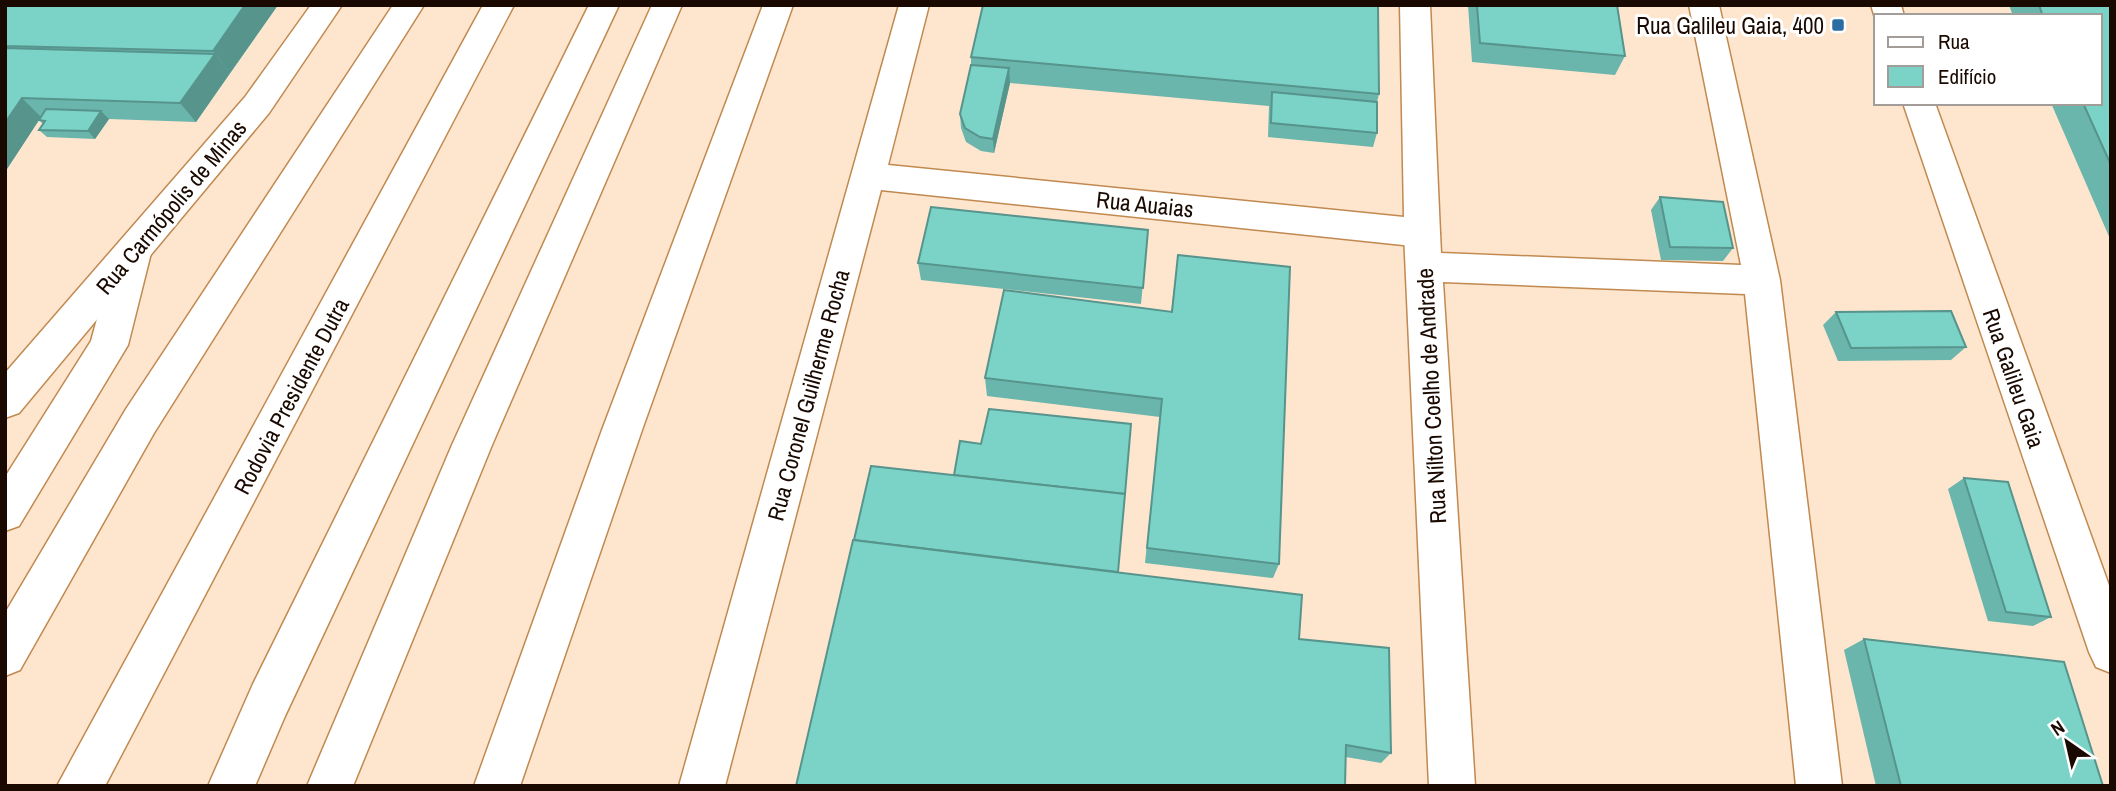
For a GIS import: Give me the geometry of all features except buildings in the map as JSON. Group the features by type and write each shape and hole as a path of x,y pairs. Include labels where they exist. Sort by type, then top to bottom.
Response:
{"main road":[{"name":"Rua Carmópolis de Minas","path":"5,401 257,105 327,5"},
{"path":"5,656 141,421 409,5"},
{"name":"Rodovia Presidente Dutra","path":"80,786 499,5"},
{"path":"232,786 269,700 604,5"},
{"path":"330,786 472,446 667,5"},
{"path":"497,786 622,430 778,5"},
{"name":"Rua Coronel Guilherme Rocha","path":"702,786 914,5"},
{"name":"Rua Nílton Coelho de Andrade","path":"1415,5 1423,250 1452,786"},
{"path":"1704,5 1762,280 1819,786"},
{"name":"Rua Galileu Gaia","path":"1920,105 2098,582 2111,652"},
{"name":"Rua Auaias","path":"867,176 1423,250 1762,280"},
{"path":"5,513 109,345 133,253"}],"place":[{"name":"Rua Galileu Gaia, 400","path":"1838,25"}]}
